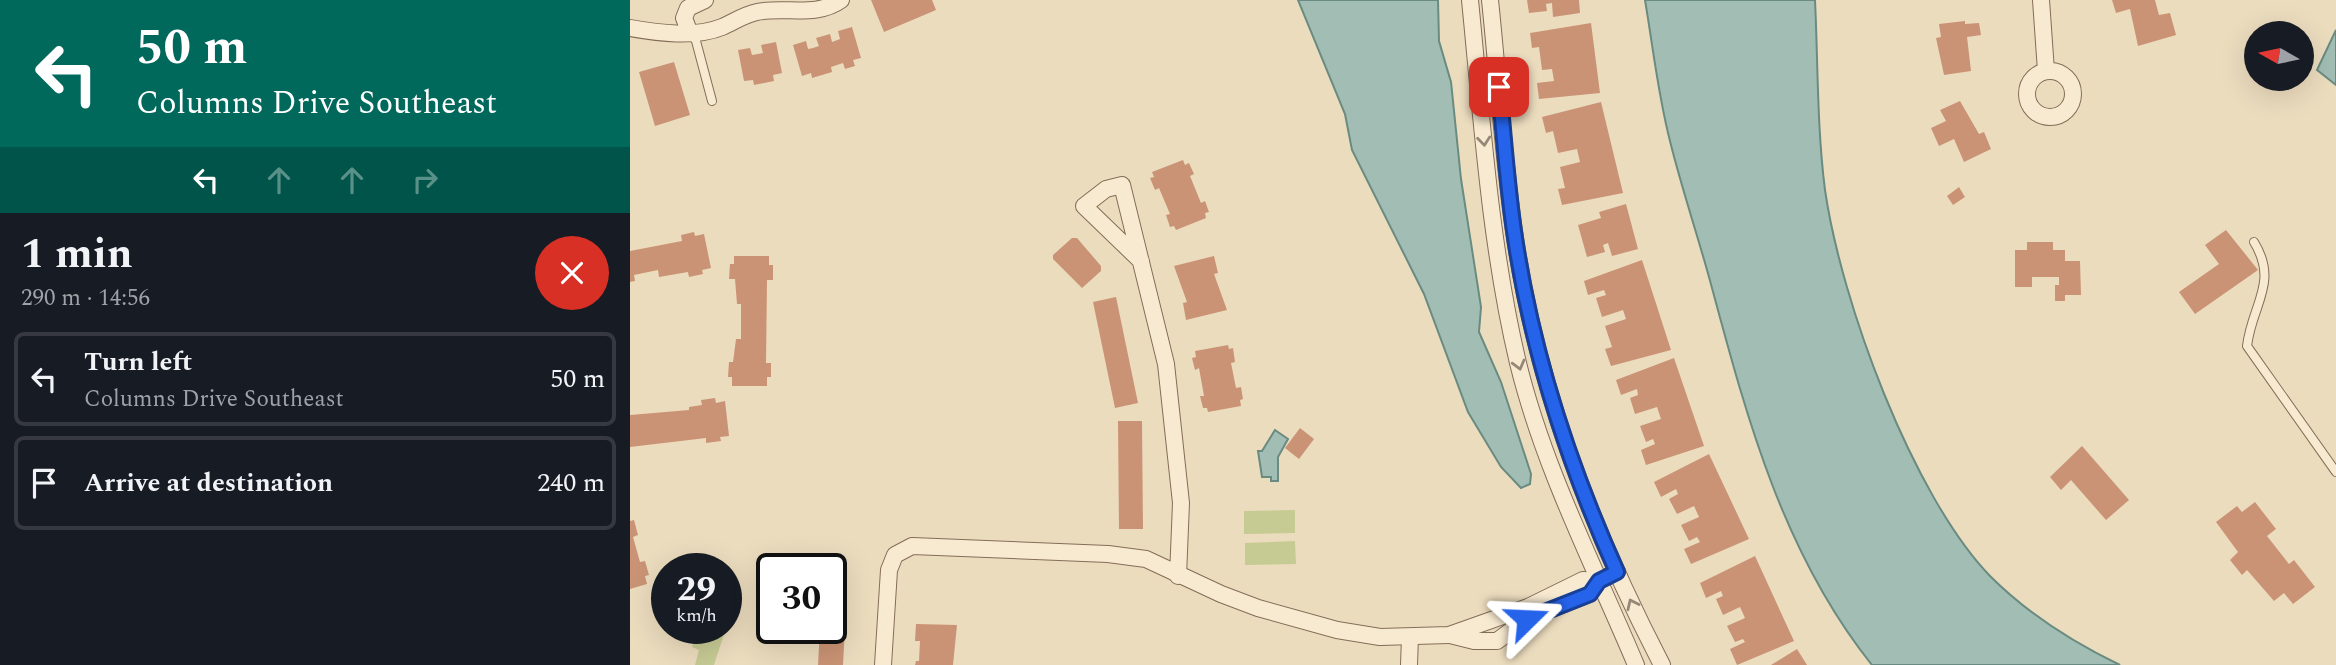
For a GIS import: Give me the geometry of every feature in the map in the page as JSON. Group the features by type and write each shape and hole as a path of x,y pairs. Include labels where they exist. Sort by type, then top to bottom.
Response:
{"street":[{"path":"689,31 684,18 688,8 705,0"},
{"path":"630,29 662,33 721,27 759,11 823,9 841,0"},
{"path":"1470,0 1497,255 1519,365 1553,473 1636,665"},
{"path":"1490,0 1514,232 1529,310 1567,452 1617,572 1662,665"},
{"path":"2042,0 2046,71"},
{"path":"1141,261 1084,206 1106,189 1122,185 1137,236 1166,364 1176,435 1181,503 1178,576"},
{"path":"883,665 889,570 895,555 912,546 1108,554 1146,559 1178,576 1246,603 1337,630 1380,637 1449,635 1493,642 1531,612 1590,594 1599,581 1617,572"},
{"path":"1409,665 1410,637"}],"lane":[{"path":"689,31 696,41 712,101"},
{"path":"1475,55 1495,52"},
{"path":"2254,242 2263,257 2266,278 2249,326 2247,346 2336,472"},
{"path":"1508,315 1529,310"}],"green space":[{"path":"1295,510 1295,533 1244,534 1244,511"},
{"path":"1295,541 1296,564 1245,565 1245,543"},
{"path":"693,644 721,644 714,665 695,665 699,650 692,647"}],"water":[{"path":"1298,0 1438,0 1439,41 1451,82 1461,179 1481,307 1479,332 1501,382 1531,474 1530,484 1521,488 1501,467 1468,412 1424,294 1352,150 1345,114"},
{"path":"1645,0 1815,0 1820,143 1833,235 1864,340 1908,448 1961,541 1990,576 2051,626 2120,665 1872,665 1841,623 1792,533 1755,437 1670,141"},
{"path":"2336,30 2336,85 2317,70"},
{"path":"1275,430 1288,439 1278,457 1278,481 1271,481 1271,477 1262,477 1258,451 1262,451"}],"building":[{"path":"871,0 932,0 936,10 884,32"},
{"path":"1527,0 1579,0 1580,13 1553,17 1552,3 1546,4 1547,11 1529,13"},
{"path":"2112,0 2155,0 2159,15 2170,13 2176,35 2138,46 2130,9 2116,13"},
{"path":"1965,21 1965,24 1979,23 1981,35 1967,37 1971,71 1944,75 1936,38 1941,37 1939,24"},
{"path":"1591,23 1600,93 1539,99 1537,83 1554,81 1552,69 1542,70 1539,47 1532,48 1530,33"},
{"path":"852,27 861,58 853,60 855,66 845,69 843,63 831,67 832,72 812,78 811,73 802,76 793,45 806,41 808,49 813,48 819,46 816,38 830,34 832,42 840,39 838,31"},
{"path":"776,42 782,73 773,75 774,81 754,85 753,80 744,81 738,50 750,48 752,55 763,53 761,45"},
{"path":"674,62 690,115 655,126 639,72"},
{"path":"1960,101 1979,134 1984,132 1991,149 1964,162 1954,139 1939,146 1931,128 1946,121 1940,110"},
{"path":"1601,102 1623,193 1562,205 1558,189 1565,188 1560,167 1580,162 1577,149 1558,153 1553,131 1546,133 1542,117"},
{"path":"1183,160 1185,165 1189,163 1194,174 1190,176 1201,203 1205,201 1209,212 1205,213 1206,218 1176,230 1174,226 1170,227 1166,215 1170,214 1159,188 1155,190 1150,178 1154,177 1152,172"},
{"path":"1959,187 1965,197 1953,205 1947,196"},
{"path":"1626,204 1638,249 1612,256 1608,243 1603,245 1605,252 1587,257 1578,225 1601,218 1599,212"},
{"path":"2226,230 2258,270 2195,314 2179,292 2219,264 2205,245"},
{"path":"694,232 695,236 704,234 711,268 702,270 703,274 689,277 688,272 659,277 658,270 634,275 635,281 630,282 630,251 682,241 681,235"},
{"path":"1072,238 1077,238 1101,266 1101,271 1082,288 1053,259 1053,255"},
{"path":"2027,242 2053,242 2053,250 2065,250 2065,261 2080,261 2081,295 2065,295 2065,301 2055,301 2055,285 2059,285 2059,277 2032,277 2032,287 2015,287 2015,250 2027,250"},
{"path":"734,256 769,256 769,265 773,265 773,280 767,280 766,363 771,363 771,377 767,377 767,386 732,386 732,377 728,377 729,362 733,362 736,339 741,339 741,304 737,304 735,279 729,279 730,264 734,264"},
{"path":"1214,256 1218,273 1214,274 1227,310 1186,320 1183,303 1187,302 1174,266"},
{"path":"1642,260 1671,350 1611,366 1605,349 1612,347 1605,326 1626,319 1623,310 1602,317 1596,298 1606,295 1604,290 1588,295 1584,281"},
{"path":"1116,297 1138,403 1115,408 1093,302"},
{"path":"1228,345 1229,349 1233,348 1235,362 1231,363 1236,388 1241,387 1241,406 1208,412 1207,408 1203,408 1200,396 1204,396 1199,368 1195,370 1192,358 1196,357 1195,351"},
{"path":"1674,358 1704,446 1646,465 1641,450 1655,444 1653,439 1646,442 1640,426 1661,419 1657,407 1635,414 1630,398 1638,395 1637,389 1621,395 1616,380"},
{"path":"715,398 716,403 725,401 729,436 720,437 721,441 706,443 706,438 630,447 630,415 689,410 689,407 702,405 701,400"},
{"path":"1118,421 1142,421 1143,529 1119,529"},
{"path":"1300,428 1314,439 1299,459 1285,448"},
{"path":"2082,446 2129,500 2106,520 2071,480 2061,490 2050,477"},
{"path":"1709,454 1749,539 1691,564 1684,549 1700,542 1697,537 1689,541 1681,525 1699,517 1694,506 1677,514 1669,499 1678,494 1676,489 1661,497 1654,482"},
{"path":"2255,502 2276,529 2267,536 2289,564 2294,560 2315,587 2293,604 2284,593 2274,601 2247,570 2242,575 2230,560 2238,552 2216,522 2237,506 2242,512"},
{"path":"634,520 638,535 633,537 640,562 645,561 649,575 645,576 647,584 630,589 630,521"},
{"path":"1755,556 1794,641 1737,665 1730,649 1745,642 1743,639 1735,642 1727,626 1745,618 1740,607 1723,615 1716,599 1723,596 1721,591 1706,598 1700,583"},
{"path":"916,624 957,625 953,665 915,665 916,661 919,661 920,641 915,641"},
{"path":"819,644 844,644 843,665 818,665"},
{"path":"1797,649 1807,665 1771,665"}],"route":[{"path":"1499,87 1514,232 1541,361 1571,464 1617,572 1599,581 1590,594 1527,619"}]}
